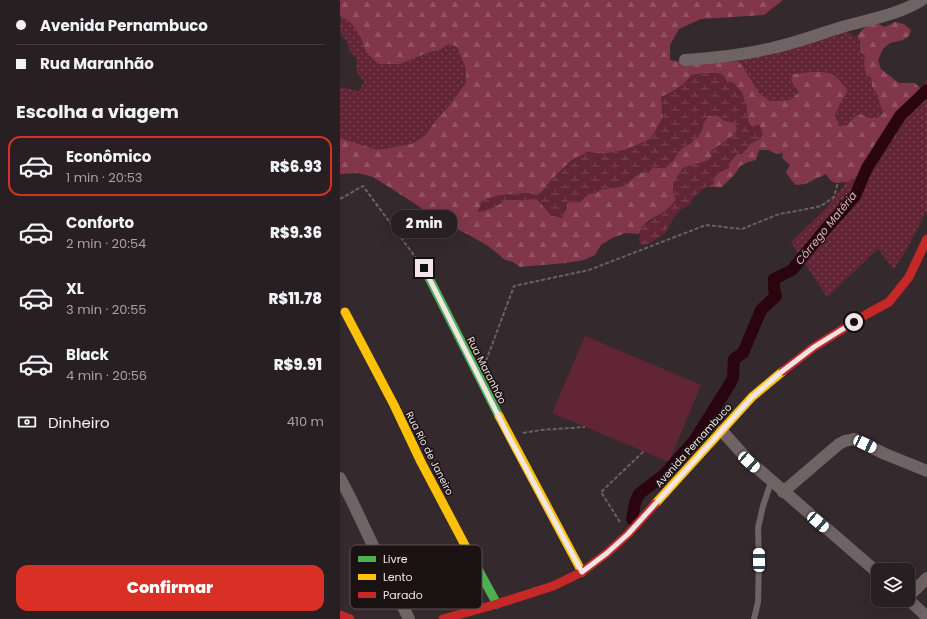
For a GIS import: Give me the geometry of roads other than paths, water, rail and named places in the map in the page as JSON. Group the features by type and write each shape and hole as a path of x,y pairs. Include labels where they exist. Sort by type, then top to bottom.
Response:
{"street":[{"path":"685,60 714,58 773,48 814,37 846,26 890,15 911,7 922,0"},
{"name":"Avenida Pernambuco","path":"482,608 553,586 582,572 607,553 628,534 752,397 814,347 889,302 909,277 927,239"},
{"name":"Rua Maranhão","path":"424,268 508,435 582,572"},
{"name":"Rua Rio de Janeiro","path":"345,312 394,405 421,462 465,545"},
{"path":"722,431 749,462 871,567"},
{"path":"783,492 845,440 854,439 927,471"},
{"path":"340,478 373,545"},
{"name":"Rua Rio de Janeiro","path":"482,576 497,604"},
{"path":"915,591 927,578"},
{"path":"915,605 927,618"},
{"path":"404,609 409,619"},
{"name":"Avenida Pernambuco","path":"443,619 479,609"},
{"path":"340,615 350,619"}],"lane":[{"path":"754,619 758,602 758,528 771,482"}],"waterway":[{"name":"Córrego Matéria","path":"632,519 635,503 639,494 665,474 694,441 728,387 733,378 734,359 743,353 761,310 776,296 774,279 792,270 855,196 867,168 900,116 927,90"}]}
